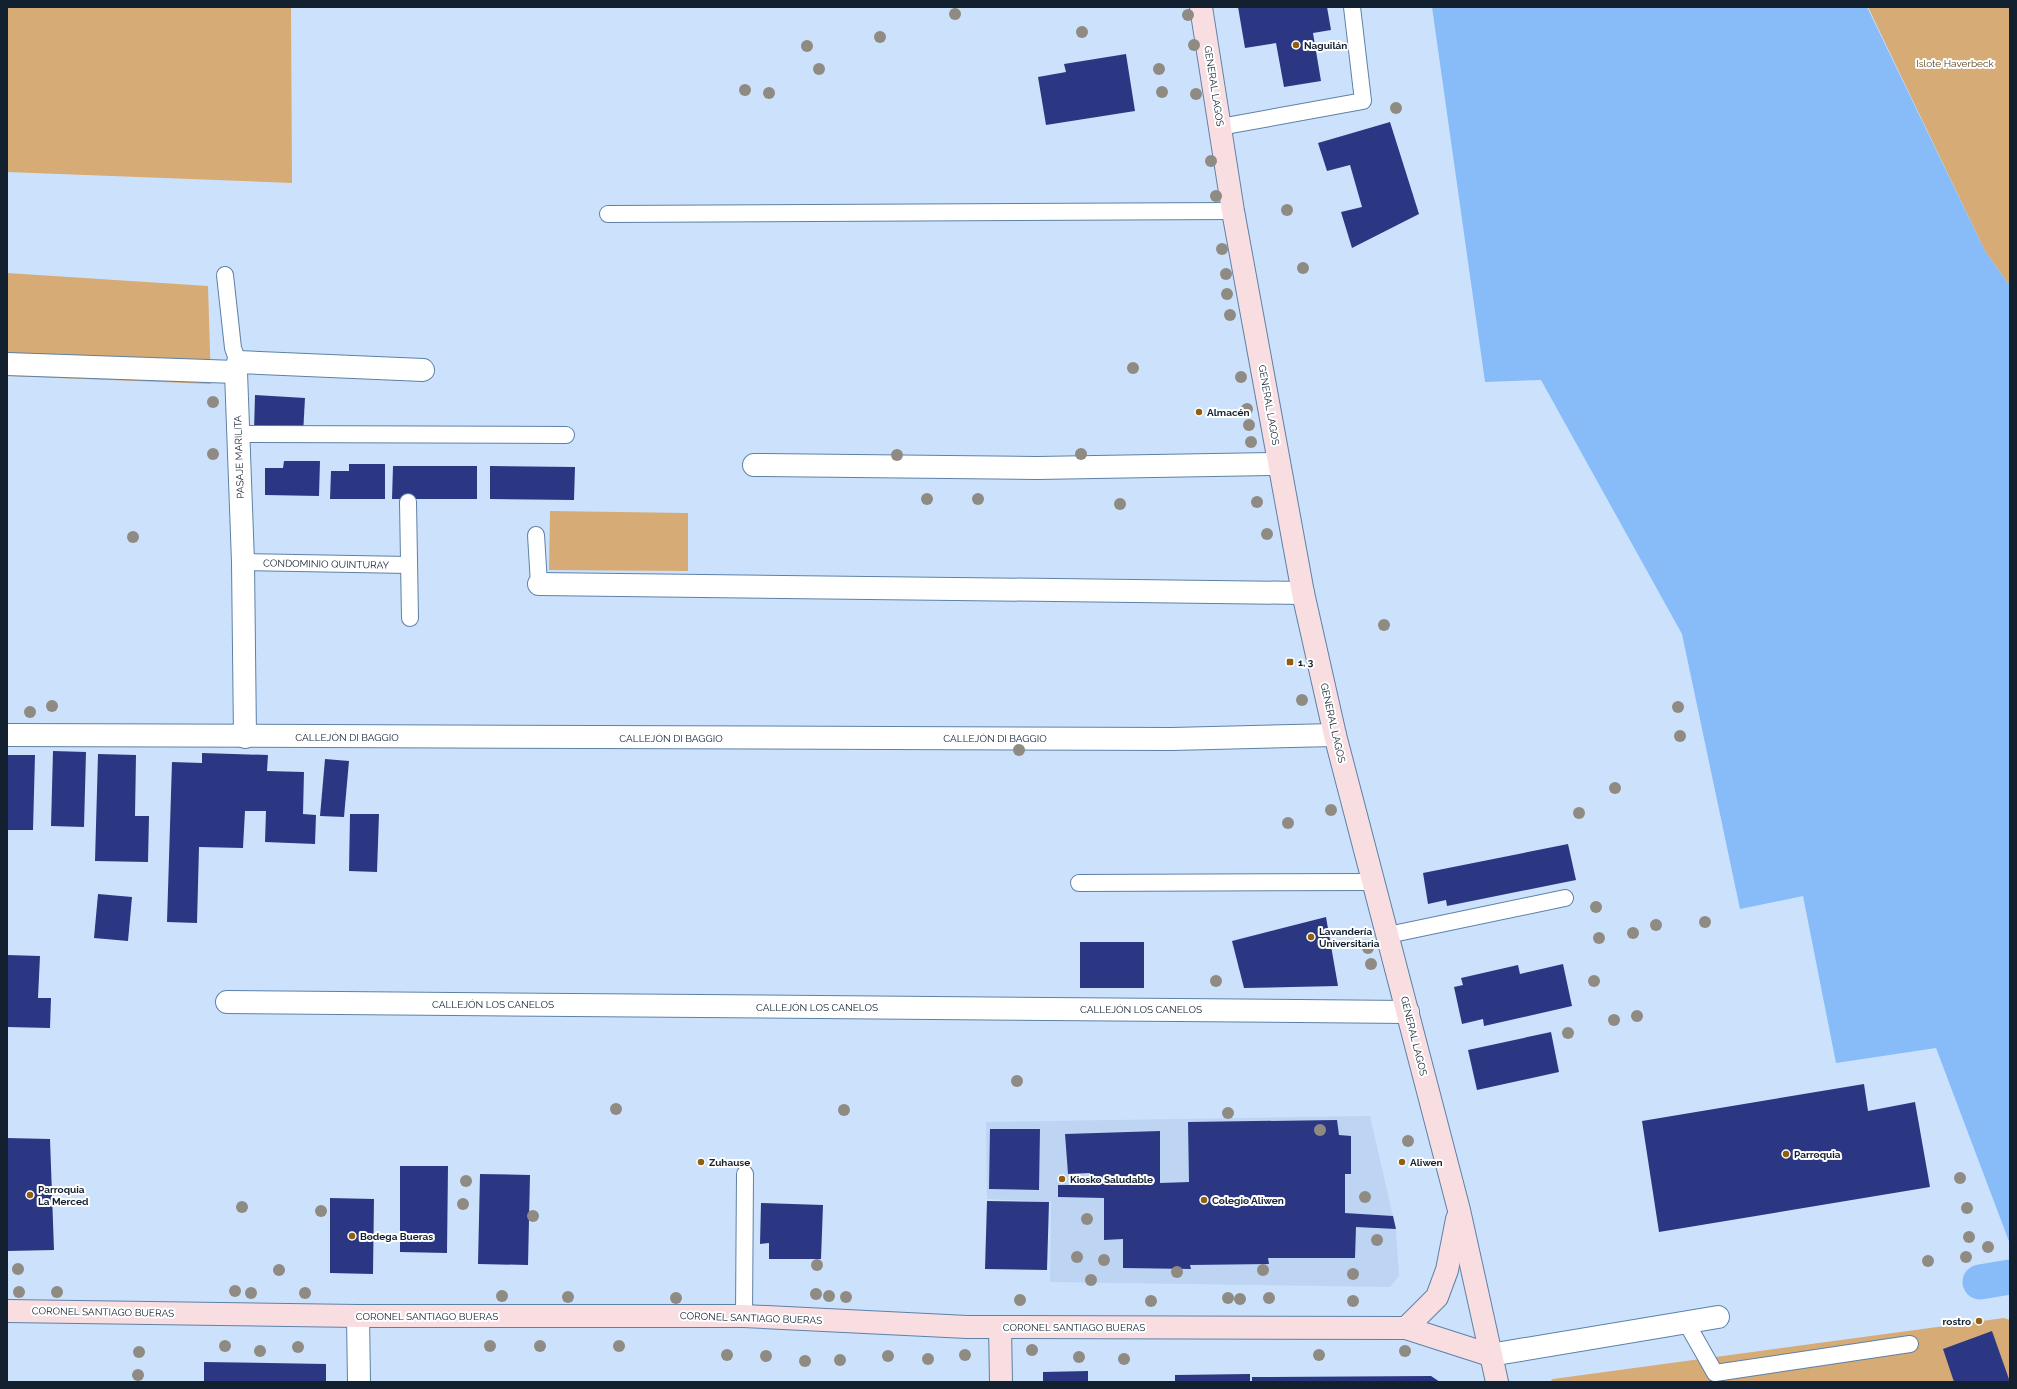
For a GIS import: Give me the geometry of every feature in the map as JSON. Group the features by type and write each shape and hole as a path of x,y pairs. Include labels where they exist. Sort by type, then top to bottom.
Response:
{"main road":[{"name":"GENERAL LAGOS","path":"1202,7 1233,211 1303,592 1335,735 1408,1012 1458,1210 1497,1382"},
{"path":"1406,1328 1437,1297 1447,1270 1458,1210"},
{"name":"CORONEL SANTIAGO BUERAS","path":"7,1311 358,1316 744,1316 1000,1327 1406,1328 1490,1355"},
{"path":"1000,1327 1001,1382"}],"street":[{"path":"7,364 423,370"},
{"name":"PASAJE MARILITA","path":"237,367 243,562 245,737"},
{"path":"754,465 1037,468 1279,464"},
{"path":"539,584 1303,592"},
{"name":"CALLEJÓN DI BAGGIO","path":"7,735 1172,739 1335,735"},
{"name":"CALLEJÓN LOS CANELOS","path":"226,1002 1408,1012"},
{"path":"358,1316 359,1382"},
{"path":"1490,1355 1718,1317"}],"lane":[{"path":"1220,127 1363,101 1352,7"},
{"path":"608,214 1233,211"},
{"path":"225,275 233,348 237,367"},
{"path":"238,434 566,435"},
{"path":"408,502 410,618"},
{"path":"536,535 539,584"},
{"name":"CONDOMINIO QUINTURAY","path":"243,562 409,565"},
{"path":"1079,883 1374,882"},
{"path":"1388,935 1565,898"},
{"path":"744,1316 746,1174"},
{"path":"1686,1322 1715,1373 1910,1344"}],"shaded area":[{"name":"Colegio Aliwen","path":"1370,1116 1396,1229 1399,1276 1390,1287 1050,1282 1051,1202 987,1199 986,1122"}],"green space":[{"path":"7,7 291,7 292,183 7,172"},
{"name":"Islote Haverbeck","path":"1868,7 2010,7 2010,286 1985,251"},
{"path":"7,273 208,286 211,384 7,376"},
{"path":"550,511 688,513 688,571 549,570"},
{"path":"2004,1318 2010,1320 2010,1382 1549,1382 1553,1379"}],"water":[{"path":"1432,7 1867,7 1985,251 2010,286 2010,1244 1936,1048 1836,1063 1803,896 1740,909 1682,634 1541,380 1485,382"}],"building":[{"name":"Naguilán","path":"1238,7 1327,7 1331,30 1313,33 1321,81 1284,87 1276,43 1245,48"},
{"path":"1126,54 1135,111 1046,125 1038,77 1066,72 1064,64"},
{"path":"1390,122 1419,214 1352,248 1341,212 1362,207 1350,165 1327,171 1318,143"},
{"path":"255,395 305,398 303,434 254,431"},
{"path":"284,461 320,461 319,496 265,495 265,468 283,468"},
{"path":"349,464 385,464 385,499 330,499 331,471 349,471"},
{"path":"393,466 477,466 477,499 392,499"},
{"path":"490,466 575,467 574,500 490,499"},
{"path":"53,751 86,752 84,827 51,826"},
{"path":"202,753 268,755 267,771 304,772 303,814 316,815 315,844 265,842 266,811 245,811 243,848 199,847 197,923 167,922 172,762 202,763"},
{"path":"98,754 136,755 135,816 149,816 148,862 95,861"},
{"path":"7,755 35,755 33,830 7,830"},
{"path":"325,759 349,761 344,817 320,816"},
{"path":"350,814 379,814 377,872 349,871"},
{"path":"1568,844 1576,880 1447,906 1446,900 1428,904 1423,873"},
{"path":"98,894 132,897 128,941 94,938"},
{"path":"1326,917 1338,986 1244,988 1232,941"},
{"path":"1080,942 1144,942 1144,988 1080,988"},
{"path":"7,955 40,956 38,998 51,998 50,1028 7,1027"},
{"path":"1563,964 1572,1006 1484,1026 1483,1019 1462,1024 1454,987 1463,985 1461,978 1518,965 1520,974"},
{"path":"1551,1032 1559,1072 1477,1090 1468,1050"},
{"name":"Parroquia","path":"1864,1084 1868,1111 1915,1102 1930,1187 1659,1232 1642,1121"},
{"path":"1337,1120 1339,1135 1351,1136 1351,1174 1345,1174 1345,1213 1393,1216 1396,1229 1356,1227 1355,1258 1268,1258 1269,1264 1190,1265 1191,1269 1123,1268 1123,1239 1104,1240 1104,1198 1058,1197 1058,1185 1090,1185 1090,1173 1068,1174 1065,1134 1160,1131 1160,1183 1189,1182 1188,1122"},
{"path":"990,1129 1040,1129 1039,1190 989,1189"},
{"name":"Parroquia La Merced","path":"7,1138 50,1139 54,1250 7,1251"},
{"path":"400,1166 448,1166 447,1253 400,1252"},
{"path":"480,1174 530,1175 528,1265 478,1264"},
{"name":"Bodega Bueras","path":"330,1198 374,1199 373,1274 330,1273"},
{"path":"987,1201 1049,1202 1047,1270 985,1269"},
{"path":"761,1203 823,1205 821,1259 769,1259 769,1243 760,1244"},
{"path":"1992,1331 2010,1382 1954,1382 1943,1349"},
{"path":"204,1362 326,1364 326,1382 204,1382"},
{"path":"1088,1371 1088,1382 1043,1382 1043,1372"},
{"path":"1250,1374 1250,1382 1175,1382 1175,1375"},
{"path":"1431,1376 1440,1382 1252,1382 1252,1377"}],"waterway":[{"path":"1980,1282 2010,1277"}],"place":[{"name":"Naguilán","path":"1296,45"},
{"name":"Almacén","path":"1199,412"},
{"name":"1, 3","path":"1290,662"},
{"name":"Lavandería Universitaria","path":"1311,937"},
{"name":"Parroquia","path":"1786,1154"},
{"name":"Zuhause","path":"701,1162"},
{"name":"Aliwen","path":"1402,1162"},
{"name":"Kiosko Saludable","path":"1062,1179"},
{"name":"Parroquia La Merced","path":"30,1195"},
{"name":"Colegio Aliwen","path":"1204,1200"},
{"name":"Bodega Bueras","path":"352,1236"},
{"name":"rostro","path":"1979,1321"}]}
